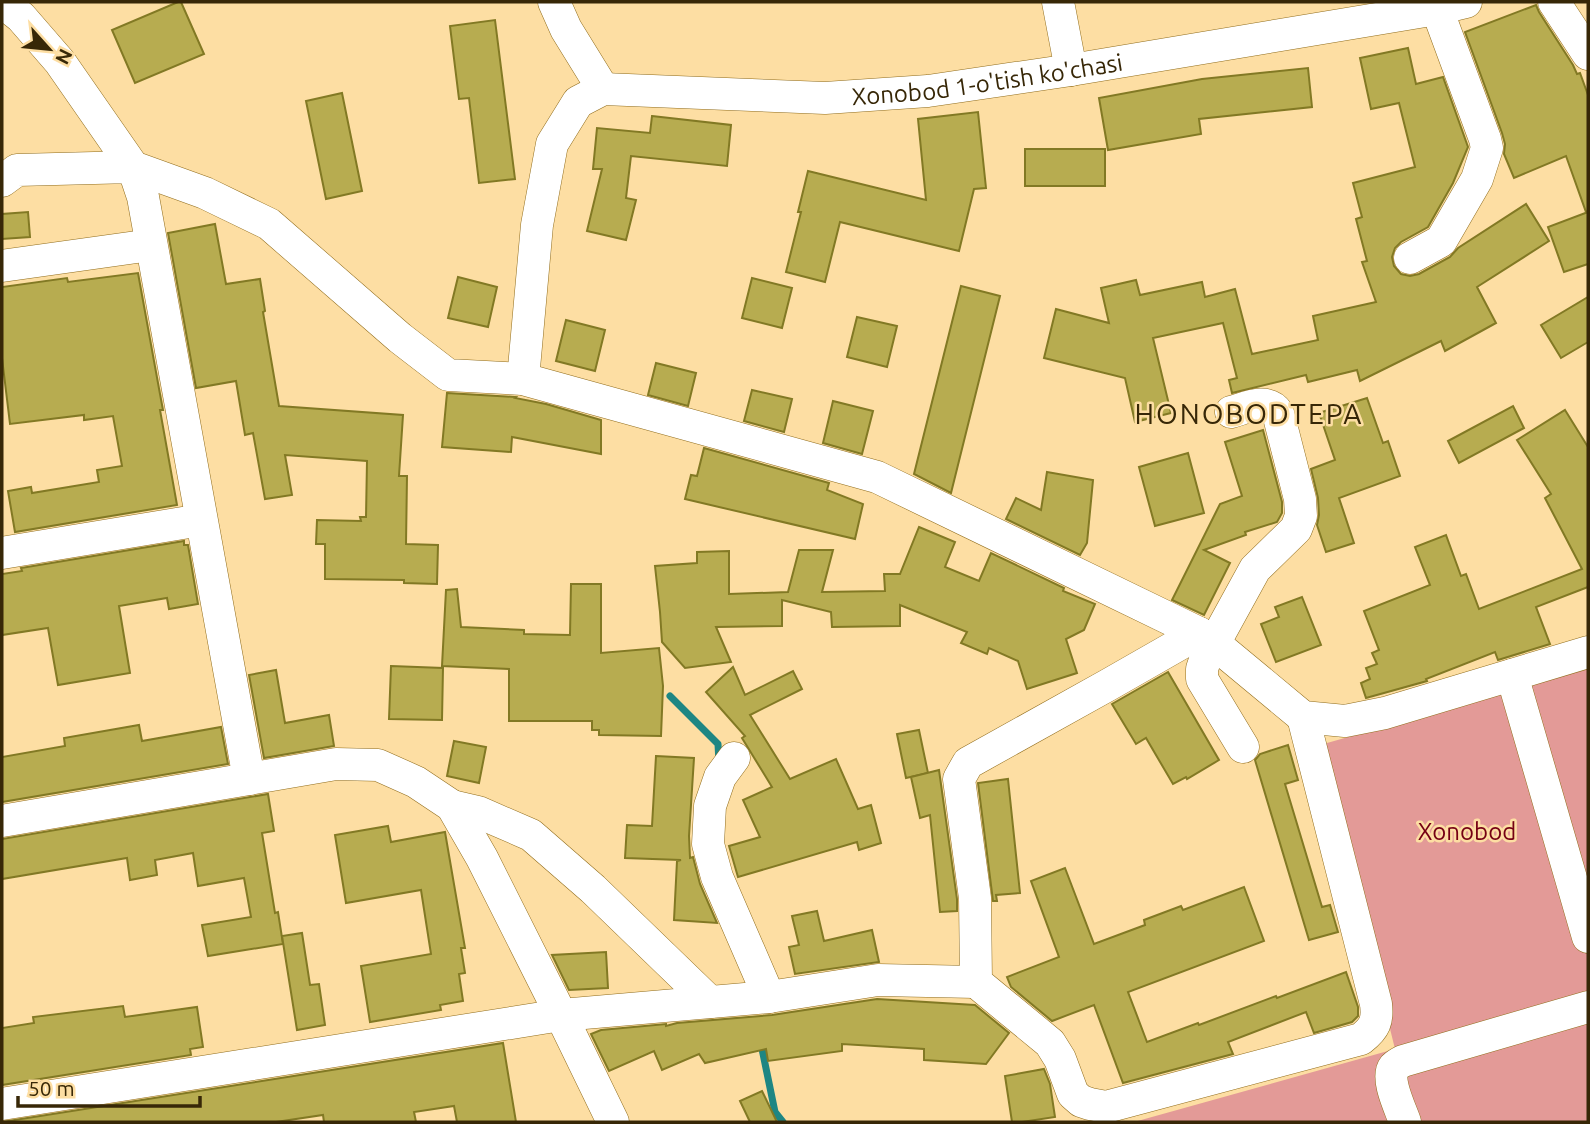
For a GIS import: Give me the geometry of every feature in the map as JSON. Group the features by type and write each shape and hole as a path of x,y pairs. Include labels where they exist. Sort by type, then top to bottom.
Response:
{"street":[{"path":"2,2 21,17 60,62 133,167 143,197 249,779"},
{"path":"523,379 537,225 552,144 578,102 603,89 566,29 554,2"},
{"path":"1058,2 1071,70"},
{"path":"1554,2 1588,54"},
{"path":"1410,258 1441,241 1477,179 1487,148 1451,5"},
{"name":"Xonobod 1-o'tish ko'chasi","path":"603,89 825,99 928,91 1071,70 1451,5"},
{"path":"2,181 17,170 133,167 205,193 269,224 400,338 448,375 523,379 877,477 1207,638 1303,717 1345,721 1385,713 1588,652"},
{"path":"2,266 151,245"},
{"path":"1230,412 1261,404 1275,408 1300,499 1301,516 1296,529 1255,569 1207,638 1202,679 1243,747"},
{"path":"2,553 201,520"},
{"path":"976,982 975,898 958,779 968,763 1108,685 1207,638"},
{"path":"1512,675 1588,937"},
{"path":"2,1104 561,1015 757,998 878,980 976,982 1050,1043 1073,1094 1081,1101 1106,1107 1361,1039 1371,1031 1377,1016 1376,1003 1303,717"},
{"path":"734,758 720,777 710,806 708,844 757,998"},
{"path":"2,821 336,764 378,765 416,782 452,806 478,813 531,835 593,889 710,1002"},
{"path":"452,806 482,858 613,1122"},
{"path":"1405,1122 1392,1084 1392,1070 1395,1066 1404,1061 1588,1007"}],"green space":[{"name":"Xonobod","path":"1588,669 1588,1122 1134,1122 1395,1049 1320,745"}],"building":[{"path":"181,2 204,54 135,83 112,30"},
{"path":"1536,5 1577,74 1580,73 1588,95 1586,212 1566,156 1514,178 1504,154 1502,133 1465,32"},
{"path":"495,20 515,179 479,183 469,98 459,99 450,26"},
{"path":"1408,48 1416,84 1443,77 1468,147 1453,183 1428,227 1395,248 1392,257 1394,266 1401,274 1419,274 1450,257 1458,248 1526,204 1549,241 1477,287 1496,323 1445,351 1441,341 1360,381 1357,370 1308,382 1306,375 1232,393 1229,380 1237,378 1223,323 1153,338 1171,413 1135,422 1125,378 1044,358 1056,309 1109,323 1101,288 1136,280 1140,295 1202,282 1205,297 1235,289 1252,354 1318,340 1313,316 1376,302 1362,262 1367,261 1356,219 1362,217 1353,183 1415,167 1399,103 1371,109 1360,58"},
{"path":"1308,68 1312,107 1199,119 1201,134 1108,150 1099,98 1202,79"},
{"path":"342,93 362,191 326,199 306,101"},
{"path":"978,112 986,188 974,189 959,251 840,222 825,282 786,272 808,171 926,200 918,119"},
{"path":"652,116 731,125 727,166 631,156 626,198 636,200 626,240 587,231 602,169 593,169 597,128 650,133"},
{"path":"1025,149 1105,149 1105,186 1025,186"},
{"path":"28,212 30,237 2,239 2,214"},
{"path":"1588,212 1588,264 1564,272 1548,227"},
{"path":"215,224 226,284 260,279 279,406 403,415 399,476 407,476 406,544 438,545 437,584 404,583 404,580 325,579 325,544 316,544 317,520 361,521 360,517 366,517 367,461 285,455 292,495 265,499 253,433 245,435 236,381 196,388 168,233"},
{"path":"138,273 177,505 15,532 8,491 31,487 32,493 99,482 97,470 122,466 113,416 84,420 84,415 10,424 2,358 2,287 67,278 68,282"},
{"path":"458,277 497,287 488,327 448,318"},
{"path":"752,278 792,288 782,328 742,318"},
{"path":"961,286 1000,296 951,493 914,474"},
{"path":"1588,297 1588,342 1561,358 1541,325"},
{"path":"857,317 897,326 887,367 847,357"},
{"path":"566,320 605,330 595,371 556,361"},
{"path":"656,363 696,373 688,406 648,395"},
{"path":"752,390 792,399 784,432 744,421"},
{"path":"447,393 516,397 601,420 601,454 512,437 511,452 442,447"},
{"path":"1367,398 1383,443 1388,441 1400,476 1339,498 1354,543 1326,552 1317,525 1318,498 1311,469 1335,460 1319,413"},
{"path":"833,401 873,411 862,454 823,443"},
{"path":"1513,406 1524,428 1459,463 1448,441"},
{"path":"1565,410 1588,447 1588,587 1536,607 1550,644 1498,660 1495,652 1426,679 1427,681 1366,698 1361,683 1370,679 1366,668 1377,664 1372,653 1379,650 1364,611 1430,585 1415,547 1446,535 1461,576 1466,574 1479,609 1582,569 1545,498 1551,494 1517,440"},
{"path":"1263,430 1282,502 1282,513 1277,522 1245,532 1246,535 1204,550 1230,563 1204,615 1172,600 1220,504 1242,496 1225,442"},
{"path":"704,448 829,483 827,490 863,504 855,539 685,499 691,475 697,476"},
{"path":"1188,453 1204,513 1155,526 1139,467"},
{"path":"1047,472 1093,480 1087,543 1080,555 1006,519 1016,498 1041,510"},
{"path":"919,527 955,542 945,567 979,581 991,553 1064,588 1063,591 1095,604 1084,630 1066,639 1077,673 1027,689 1018,661 989,648 987,654 961,643 967,632 900,605 900,626 832,627 831,612 782,600 782,626 716,627 731,662 685,668 662,642 655,566 697,563 697,552 729,551 729,594 788,592 799,550 833,550 822,592 885,591 884,574 900,574"},
{"path":"184,541 184,545 188,545 198,604 169,609 167,598 119,606 130,673 58,685 48,628 2,635 2,574 22,571 21,568"},
{"path":"571,584 601,584 601,653 659,648 663,686 661,736 599,735 599,730 592,730 592,721 509,721 509,669 442,666 446,590 457,589 461,627 524,630 524,634 570,635"},
{"path":"1302,597 1321,645 1276,662 1261,624 1279,617 1275,607"},
{"path":"391,666 443,668 442,720 389,719"},
{"path":"733,667 745,695 793,671 802,689 750,715 790,779 836,759 858,809 871,805 881,843 859,850 857,842 738,877 729,846 760,837 743,800 772,787 742,738 745,736 706,692"},
{"path":"276,670 285,723 329,715 334,746 264,758 249,675"},
{"path":"1168,672 1219,760 1173,784 1146,738 1136,744 1112,704"},
{"path":"139,725 142,741 221,727 228,764 2,802 2,757 65,746 64,738"},
{"path":"919,730 928,773 906,778 897,734"},
{"path":"454,741 486,747 479,783 447,776"},
{"path":"1288,745 1298,780 1285,784 1322,907 1330,905 1338,932 1309,940 1255,760 1260,754"},
{"path":"656,756 694,758 690,858 693,857 700,884 717,923 674,920 677,861 681,860 625,858 627,825 652,826"},
{"path":"939,770 957,911 940,912 930,815 920,818 911,777"},
{"path":"1008,779 1020,893 996,895 997,901 993,901 978,783"},
{"path":"268,794 274,831 262,833 283,944 208,956 202,925 251,917 244,878 198,886 193,853 155,860 157,875 130,880 127,858 2,879 2,839"},
{"path":"388,826 391,842 445,832 465,948 461,948 465,973 459,974 463,1001 440,1005 441,1010 370,1022 361,966 431,954 421,890 346,903 335,835"},
{"path":"1065,868 1094,944 1145,925 1144,920 1181,906 1183,910 1244,887 1264,941 1128,992 1147,1042 1346,972 1358,1007 1358,1016 1352,1022 1314,1033 1306,1012 1228,1042 1233,1054 1123,1083 1094,1005 1052,1021 1011,987 1007,977 1059,957 1031,881"},
{"path":"817,911 824,941 872,930 879,962 795,974 789,947 799,945 792,916"},
{"path":"302,933 310,985 319,984 325,1025 297,1030 282,936"},
{"path":"606,952 608,988 569,990 552,955"},
{"path":"877,999 975,1005 1009,1033 986,1064 924,1060 924,1049 842,1044 842,1051 768,1061 766,1049 705,1063 699,1054 662,1070 654,1051 609,1071 591,1034 601,1030 772,1015"},
{"path":"123,1006 125,1017 197,1007 203,1047 190,1049 191,1055 2,1085 2,1028 34,1023 33,1017"},
{"path":"503,1043 516,1122 457,1122 454,1106 414,1112 416,1122 324,1122 323,1115 276,1122 2,1122"},
{"path":"1044,1069 1050,1084 1055,1117 1012,1122 1005,1076"},
{"path":"762,1091 777,1122 750,1122 740,1101"}],"waterway":[{"path":"670,696 718,744 719,763"},
{"path":"761,1044 775,1112 783,1122"}],"district":[{"name":"HONOBODTEPA","path":"1249,413"}]}
